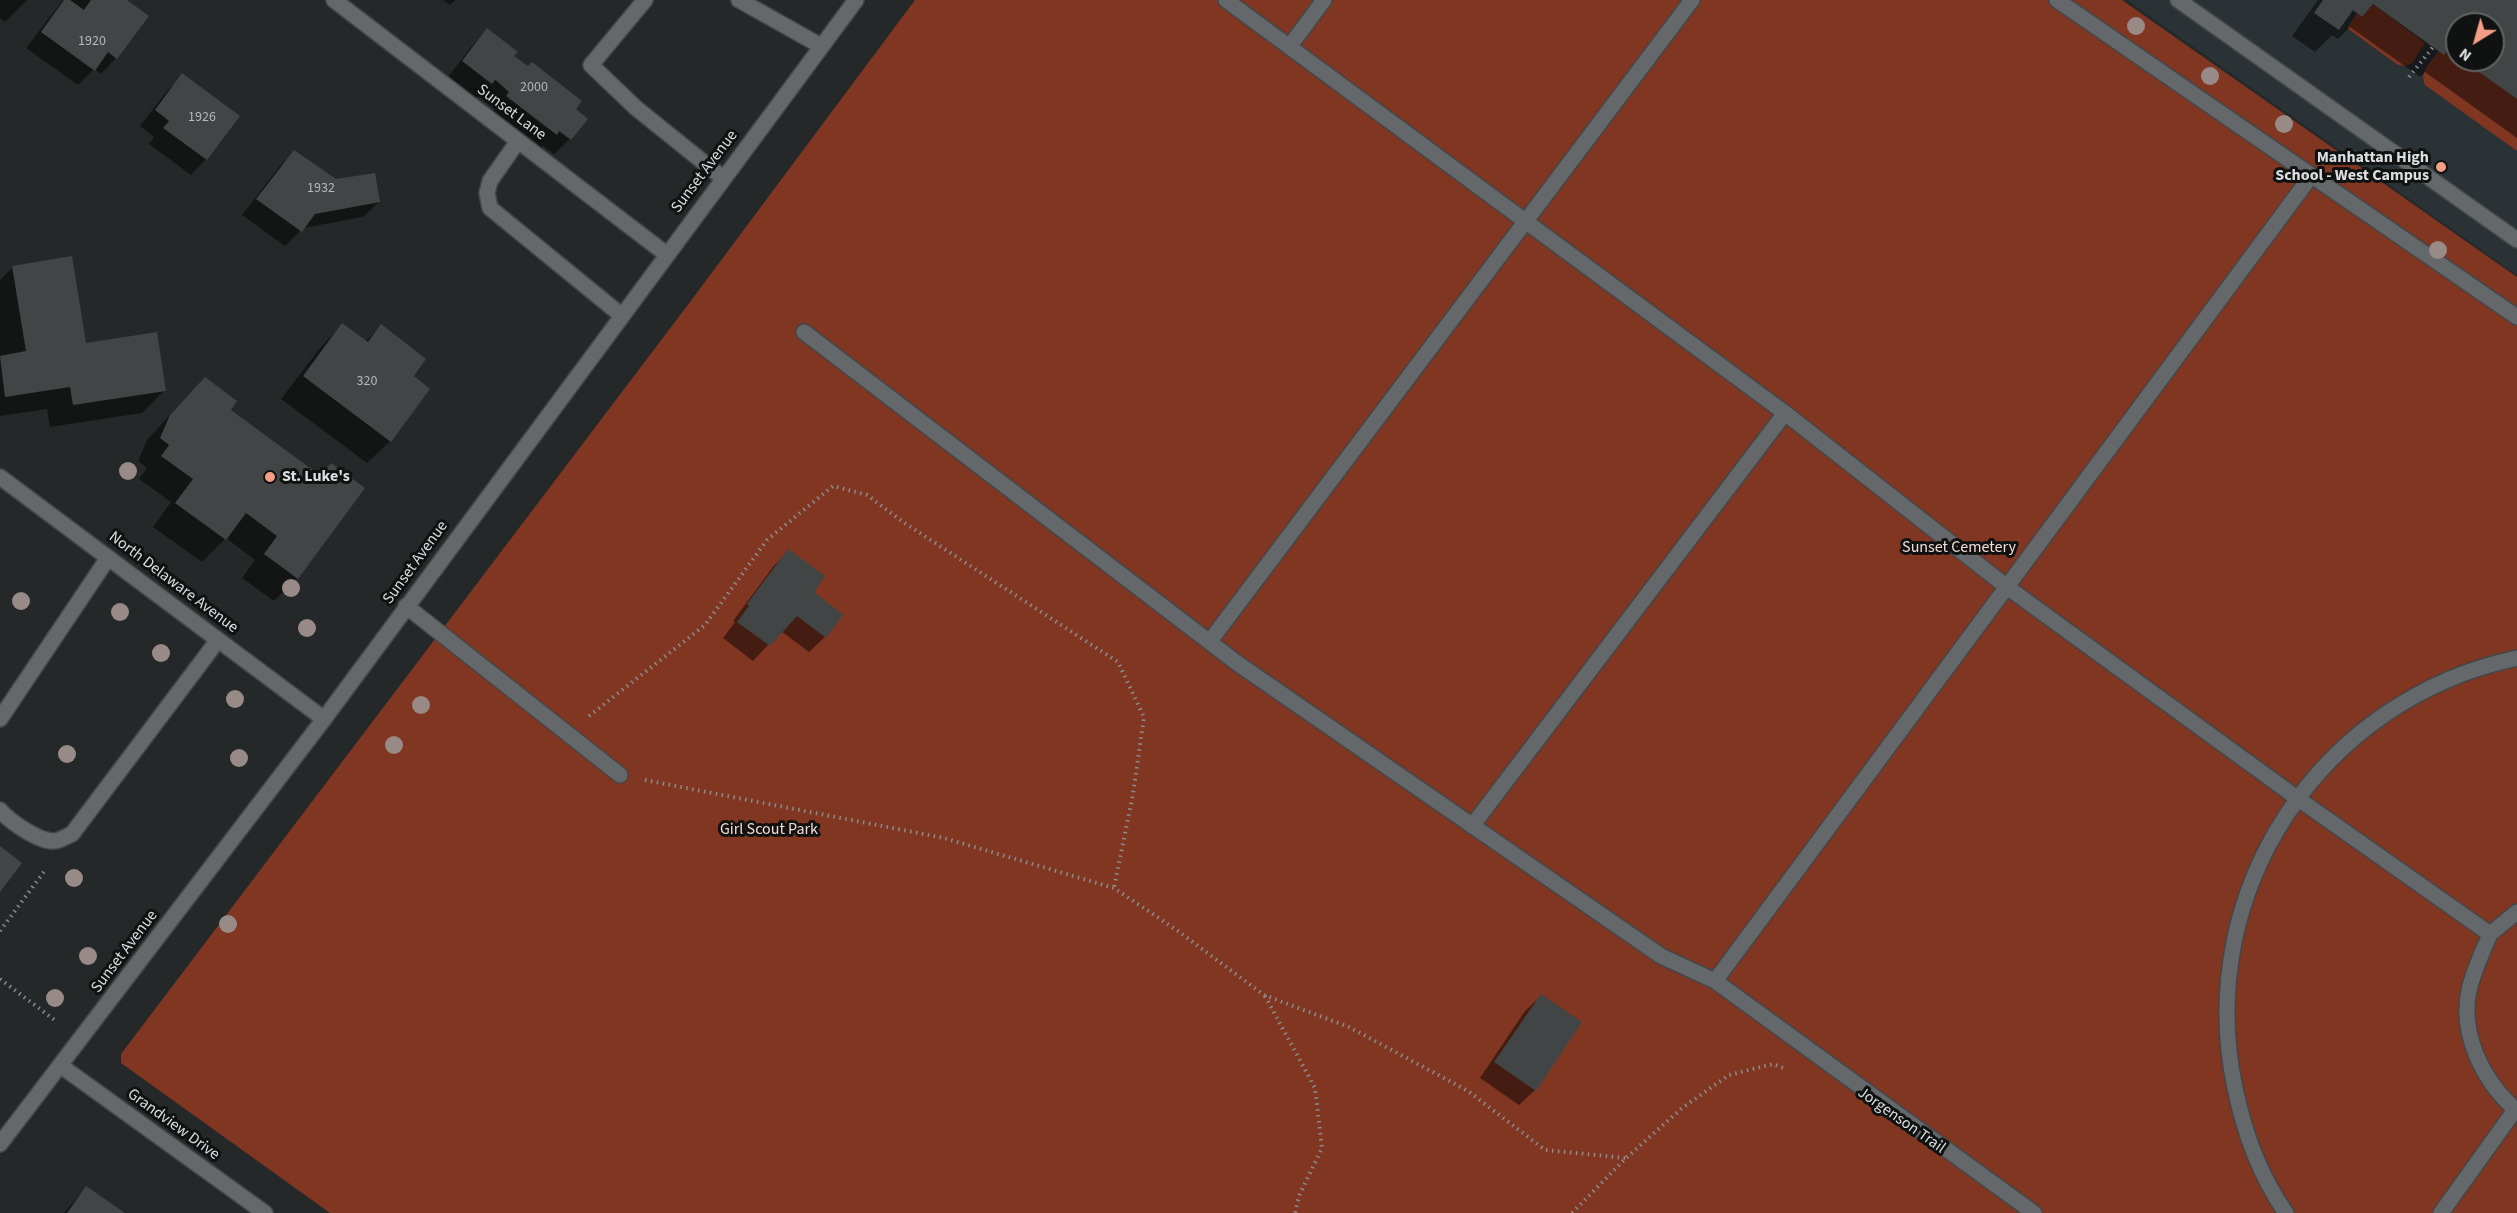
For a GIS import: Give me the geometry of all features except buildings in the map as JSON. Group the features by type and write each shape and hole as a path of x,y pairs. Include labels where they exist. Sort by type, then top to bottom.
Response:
{"street":[{"name":"Sunset Lane","path":"334,0 666,254"},
{"path":"645,0 591,65 636,108 723,178"},
{"path":"739,0 821,46"},
{"name":"Sunset Avenue","path":"0,1144 324,719 856,0"},
{"path":"1226,0 1785,413 2007,587 2297,798 2490,934"},
{"path":"1289,47 1324,0"},
{"path":"1210,641 1692,0"},
{"path":"2057,0 2517,317"},
{"path":"2178,0 2517,240"},
{"path":"518,141 490,181 487,193 490,208 621,315"},
{"path":"1715,981 2311,176"},
{"path":"804,332 1237,663 1661,956 1715,981 2034,1213"},
{"path":"1472,826 1785,413"},
{"name":"North Delaware Avenue","path":"0,477 324,719"},
{"path":"0,719 108,558"},
{"path":"406,606 620,775"},
{"path":"0,810 5,817 35,836 54,841 72,834 218,640"},
{"path":"2286,1213 2256,1159 2240,1114 2230,1067 2226,1020 2228,972 2240,914 2252,880 2272,837 2297,798 2328,760 2364,728 2403,701 2445,680 2490,664 2517,658"},
{"path":"2441,1213 2516,1110 2498,1092 2482,1069 2470,1037 2467,1013 2469,988 2490,934 2517,912"},
{"name":"Grandview Drive","path":"61,1066 265,1213"}],"path":[{"path":"2409,78 2433,46"},
{"path":"567,733 705,625 767,540 834,486 867,495 903,522 1118,662 1143,717 1133,794 1114,888"},
{"path":"620,775 944,838 1114,888 1178,931 1264,995 1349,1027 1468,1091 1545,1150 1626,1158"},
{"path":"0,931 72,834"},
{"path":"0,979 56,1021"},
{"path":"1264,995 1315,1088 1322,1148 1299,1196 1295,1213"},
{"path":"1572,1213 1626,1158 1682,1108 1729,1075 1773,1064 1790,1071"}],"shaded area":[{"name":"Manhattan High School - West Campus","path":"2127,0 2517,0 2517,275"}],"green space":[{"name":"Sunset Cemetery","path":"915,0 2122,0 2517,277 2517,1213 330,1213 121,1063 121,1054 690,302"},
{"path":"2373,4 2425,43 2412,63 2406,66 2398,65 2347,28 2357,13 2362,17"},
{"path":"2439,51 2444,55 2445,72 2479,72 2517,99 2517,151 2425,85 2424,75 2427,67"}],"place":[{"name":"Manhattan High School - West Campus","path":"2441,167"},
{"name":"St. Luke's","path":"270,477"}],"park label":[{"name":"Girl Scout Park","path":"769,830"}]}
